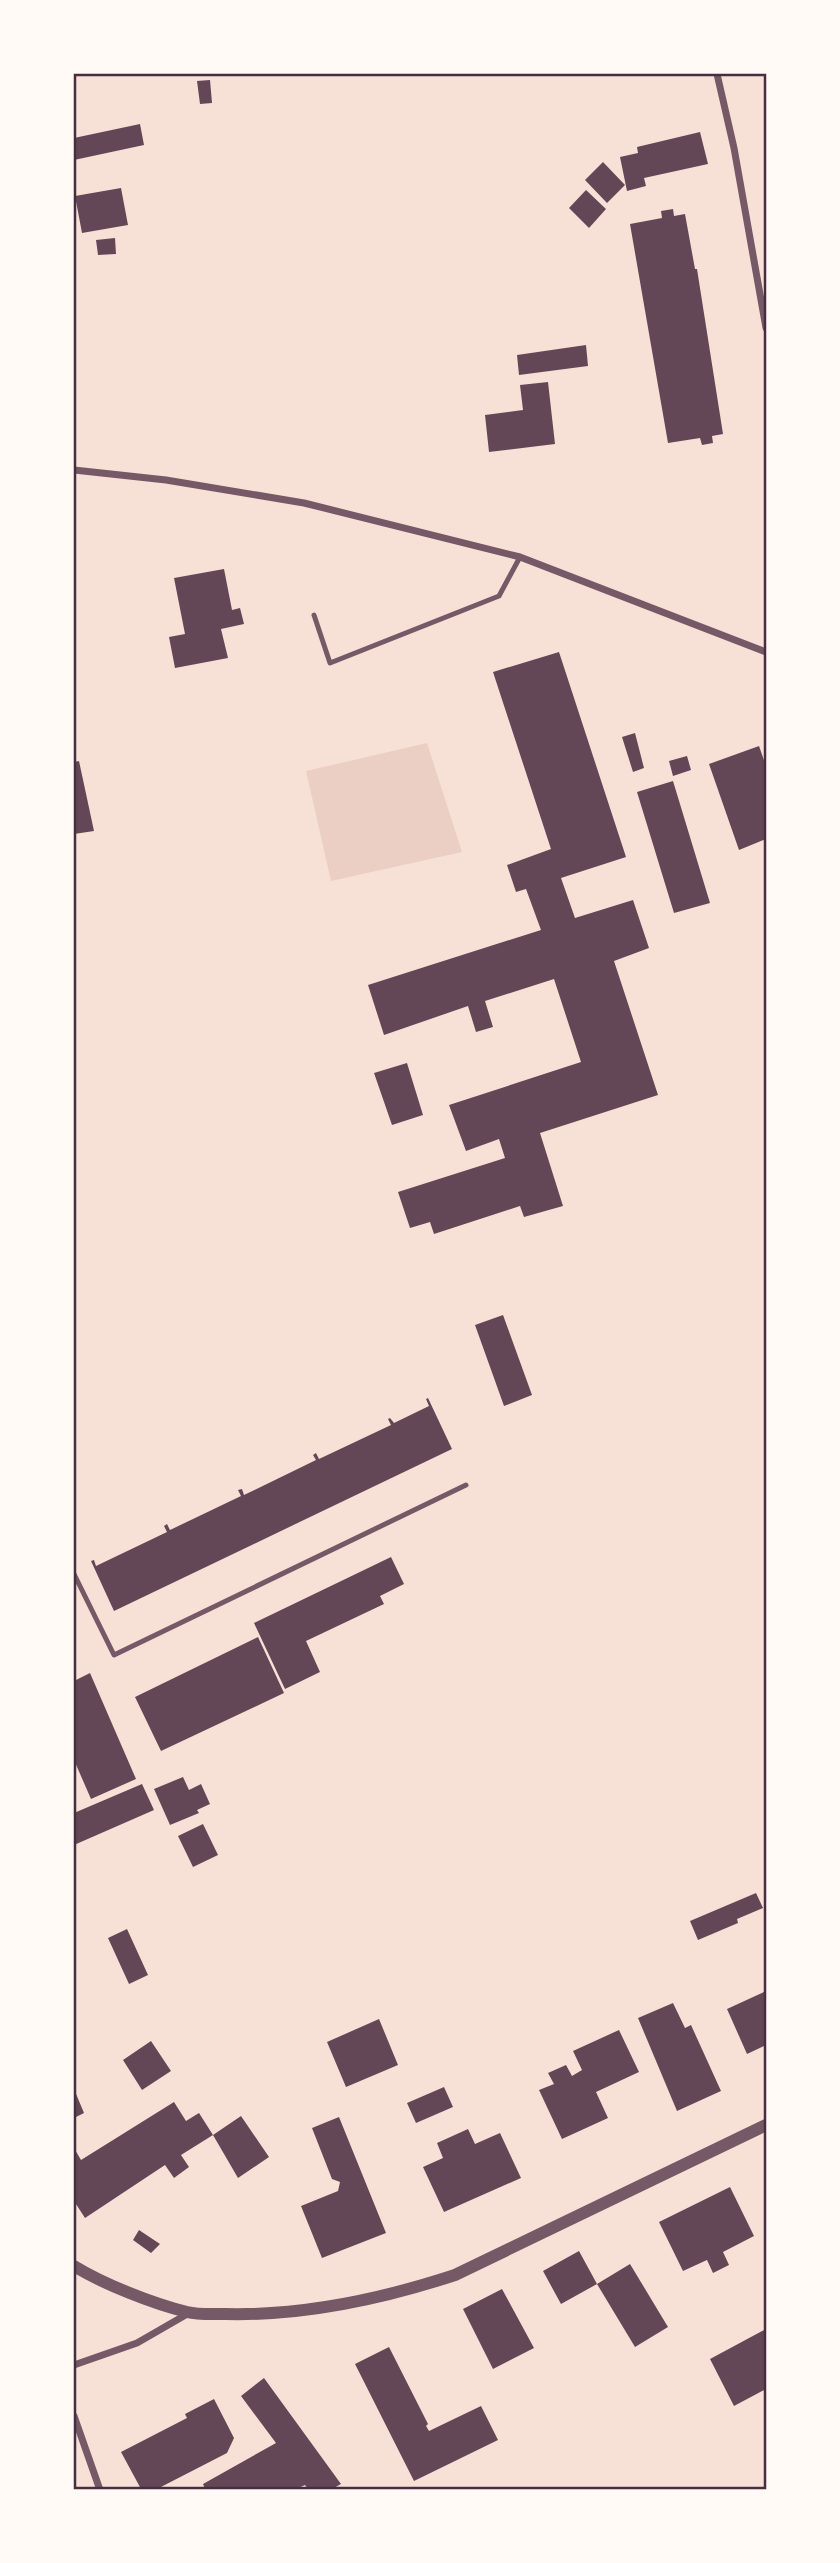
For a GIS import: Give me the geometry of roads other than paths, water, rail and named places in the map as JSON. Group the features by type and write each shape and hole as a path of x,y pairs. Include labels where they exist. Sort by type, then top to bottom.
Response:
{"street":[{"path":"717,74 734,148 766,328"},
{"path":"74,470 166,480 304,503 520,557 766,652"},
{"path":"74,2266 137,2295 189,2313 260,2315 320,2308 418,2287 455,2275 766,2125"},
{"path":"74,2365 137,2343 189,2313"},
{"path":"74,2416 100,2490"}],"lane":[{"path":"314,615 330,663 499,596 520,557"},
{"path":"74,1574 114,1656 466,1485"}]}
